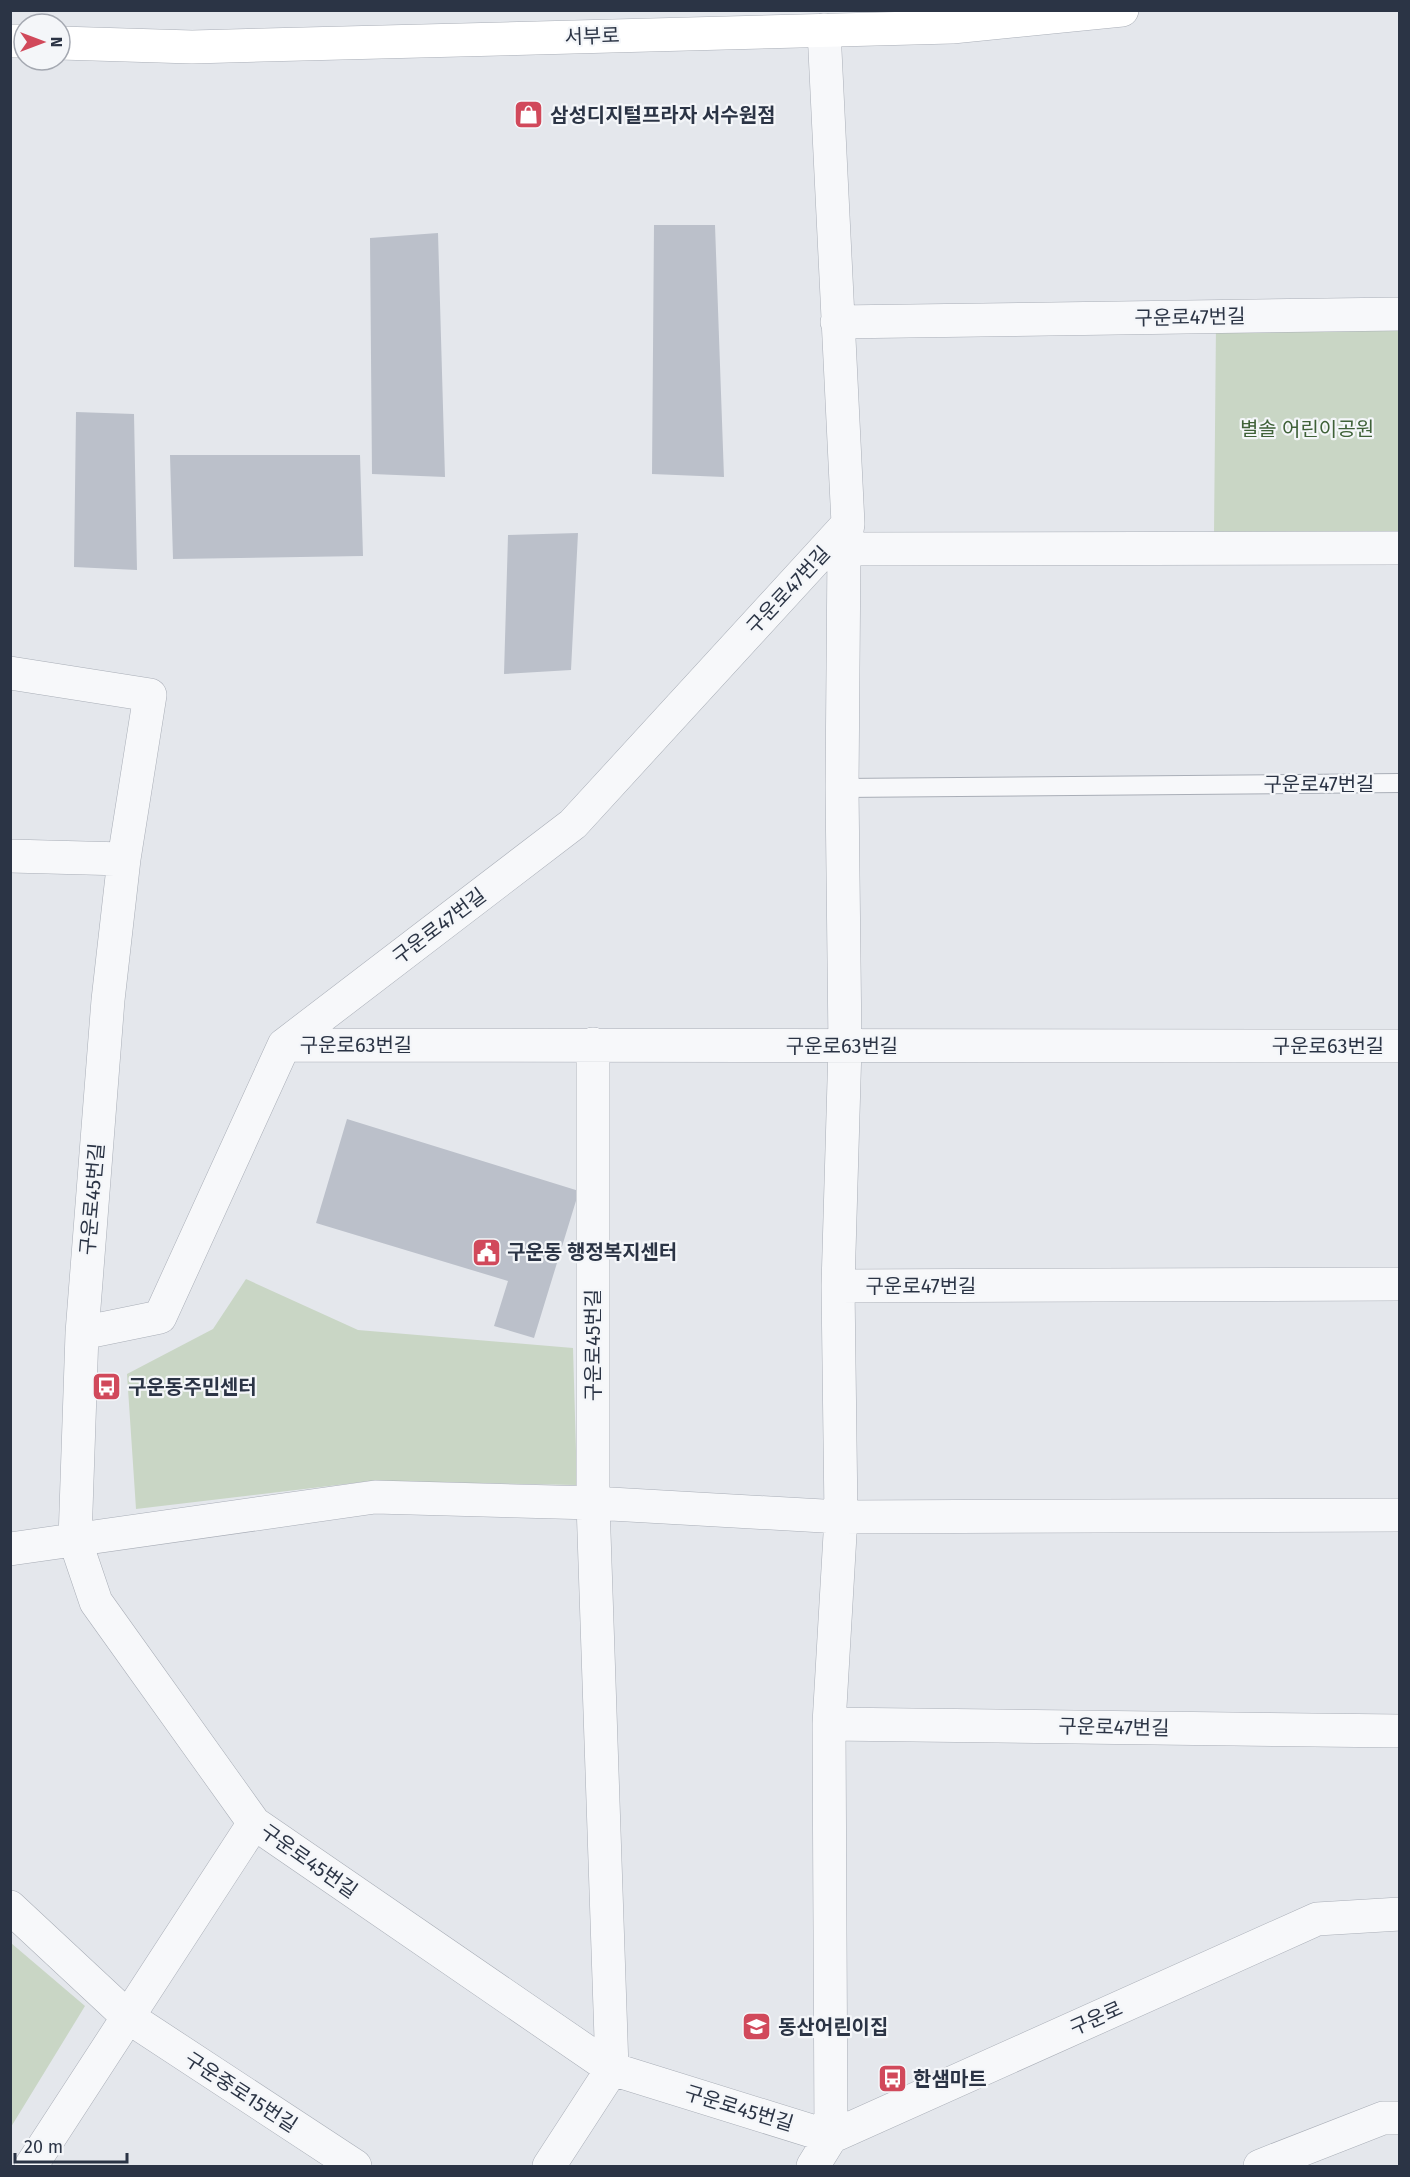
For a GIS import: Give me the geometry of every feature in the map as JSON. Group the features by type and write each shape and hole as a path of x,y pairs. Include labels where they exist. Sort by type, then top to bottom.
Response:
{"street":[{"name":"서부로","path":"72,43 192,47 952,27 1122,10"},
{"name":"구운로47번길","path":"824,30 846,537 842,788 846,1046 838,1286 841,1516 829,1724 831,2137"},
{"name":"구운로47번길","path":"837,322 1400,314"},
{"name":"구운로47번길","path":"82,1333 160,1317 284,1045 573,824 846,537 1400,548"},
{"name":"구운로45번길","path":"10,673 150,695 124,859 108,1000 82,1333 75,1540 96,1602 254,1823 612,2069 831,2137"},
{"path":"10,856 124,859"},
{"name":"구운로45번길","path":"593,1044 593,1503 612,2069"},
{"name":"구운로63번길","path":"284,1045 1400,1046"},
{"name":"구운로47번길","path":"838,1286 1400,1284"},
{"path":"10,1549 375,1497 593,1503 841,1516 1400,1515"},
{"name":"구운로47번길","path":"829,1724 1400,1731"},
{"path":"31,2166 254,1823"},
{"path":"10,1907 128,2017"},
{"name":"구운로","path":"831,2137 1317,1919 1400,1914"},
{"name":"구운중로15번길","path":"128,2017 355,2166"},
{"path":"549,2166 612,2069"},
{"path":"1260,2166 1383,2118 1400,2118"},
{"path":"813,2166 831,2137"}],"lane":[{"name":"구운로47번길","path":"842,788 1400,783"}],"green space":[{"name":"별솔 어린이공원","path":"1216,324 1399,325 1399,535 1214,534"},
{"path":"246,1279 358,1330 573,1348 577,1485 371,1481 136,1509 127,1374 213,1329"},
{"path":"11,1943 85,2006 11,2127"}],"building":[{"path":"654,225 715,225 724,477 652,474"},
{"path":"438,233 445,477 372,474 370,238"},
{"path":"76,412 134,414 137,570 74,567"},
{"path":"170,455 360,455 363,556 173,559"},
{"path":"578,533 571,670 504,674 508,535"},
{"name":"구운동 행정복지센터","path":"347,1119 579,1191 534,1338 494,1326 508,1281 316,1223"}],"place":[{"name":"삼성디지털프라자 서수원점","path":"529,115"},
{"name":"구운동 행정복지센터","path":"486,1252"},
{"name":"구운동주민센터","path":"107,1387"},
{"name":"동산어린이집","path":"757,2027"},
{"name":"한샘마트","path":"892,2079"}]}
